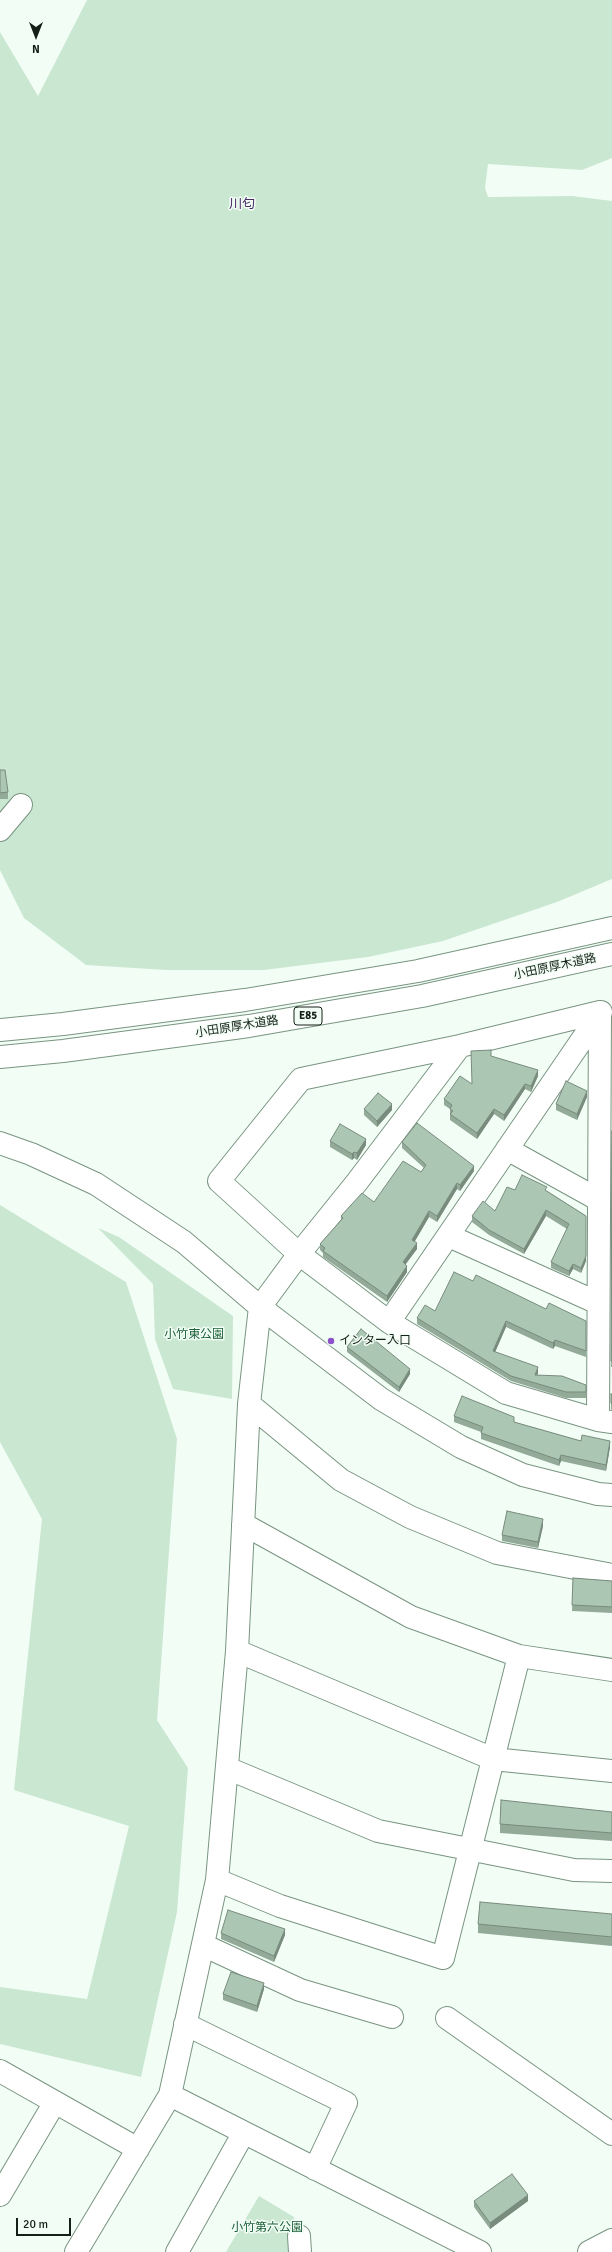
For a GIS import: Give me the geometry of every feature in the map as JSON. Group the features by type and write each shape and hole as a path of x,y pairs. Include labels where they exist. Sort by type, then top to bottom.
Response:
{"main road":[{"path":"0,830 21,804"},
{"name":"小田原厚木道路","path":"0,1030 63,1024 229,1002 355,982 418,971 612,928"},
{"name":"小田原厚木道路","path":"0,1057 63,1051 249,1026 422,996 612,954"},
{"path":"606,1010 606,1105 599,1200 598,1303 605,1421 506,1394 389,1322 299,1254 219,1181 301,1079 460,1046 606,1010"},
{"path":"389,1322 507,1149 606,1010"},
{"path":"76,2252 170,2094 217,1880 236,1651 249,1404 260,1307 299,1254 357,1182 460,1046"},
{"path":"0,1143 31,1154 96,1184 184,1242 260,1307 381,1399 461,1447 523,1476 598,1494 612,1495"},
{"path":"507,1149 599,1200"},
{"path":"449,1236 598,1303"},
{"path":"249,1404 341,1480 410,1517 497,1554 612,1575"},
{"path":"243,1524 411,1617 519,1656 612,1670"},
{"path":"236,1651 493,1759 612,1771"},
{"path":"217,1880 280,1906 443,1958 519,1656"},
{"path":"227,1768 378,1831 574,1870 612,1871"},
{"path":"203,1945 300,1990 392,2016"},
{"path":"447,2018 612,2134"},
{"path":"185,2024 346,2102 315,2169"},
{"path":"0,2071 138,2149"},
{"path":"170,2094 243,2134 480,2252"},
{"path":"0,2195 54,2102"},
{"path":"177,2252 243,2134"},
{"path":"589,2252 612,2240"}],"green space":[{"path":"87,0 612,0 612,158 582,170 488,164 485,188 488,197 572,196 612,201 612,879 557,902 443,941 368,957 264,970 166,970 86,965 24,918 0,870 0,32 38,96"},
{"path":"0,1205 126,1282 177,1439 157,1720 188,1768 177,1912 141,2077 0,2044 0,1987 87,1999 129,1826 14,1790 42,1519 0,1442"},
{"name":"小竹東公園","path":"98,1228 119,1237 233,1316 232,1399 173,1389 155,1339 153,1284"},
{"name":"小竹第六公園","path":"259,2196 294,2217 294,2252 226,2252"}],"building":[{"path":"0,770 5,770 8,792 0,793"},
{"path":"491,1050 491,1056 538,1070 531,1086 525,1084 504,1115 494,1109 477,1133 450,1114 453,1111 450,1109 452,1105 444,1099 460,1076 472,1084 471,1051"},
{"path":"566,1081 587,1091 577,1114 556,1104"},
{"path":"378,1093 392,1104 377,1121 364,1109"},
{"path":"417,1123 474,1166 460,1185 457,1183 437,1216 429,1211 412,1240 417,1243 403,1262 407,1266 387,1296 323,1251 325,1248 320,1244 343,1218 341,1216 362,1193 374,1202 403,1161 421,1172 426,1165 402,1142"},
{"path":"340,1124 366,1139 357,1153 354,1152 352,1154 330,1141"},
{"path":"612,1131 612,1361 611,1361"},
{"path":"522,1175 547,1187 545,1190 586,1216 586,1256 581,1268 573,1264 569,1271 551,1262 569,1224 546,1210 524,1249 489,1230 472,1216 483,1201 495,1211 507,1187 515,1190"},
{"path":"454,1272 473,1281 476,1275 546,1309 549,1303 586,1321 586,1351 555,1340 553,1343 506,1321 493,1351 538,1367 535,1375 562,1376 586,1385 586,1392 566,1392 511,1376 417,1318 425,1305 435,1311"},
{"path":"361,1329 410,1369 399,1387 347,1347"},
{"path":"462,1396 514,1417 514,1422 581,1441 582,1435 610,1441 606,1465 561,1455 559,1460 481,1433 483,1427 454,1416"},
{"path":"507,1511 543,1519 538,1542 502,1535"},
{"path":"573,1578 612,1581 612,1607 572,1605"},
{"path":"501,1800 612,1812 612,1833 500,1824"},
{"path":"480,1902 612,1914 612,1937 478,1924"},
{"path":"228,1910 285,1929 274,1956 221,1933"},
{"path":"231,1972 264,1983 257,2006 223,1994"},
{"path":"512,2174 528,2195 490,2223 474,2201"}],"place":[{"name":"インター入口","path":"331,1341"}],"district":[{"name":"川匂","path":"242,205"}]}
